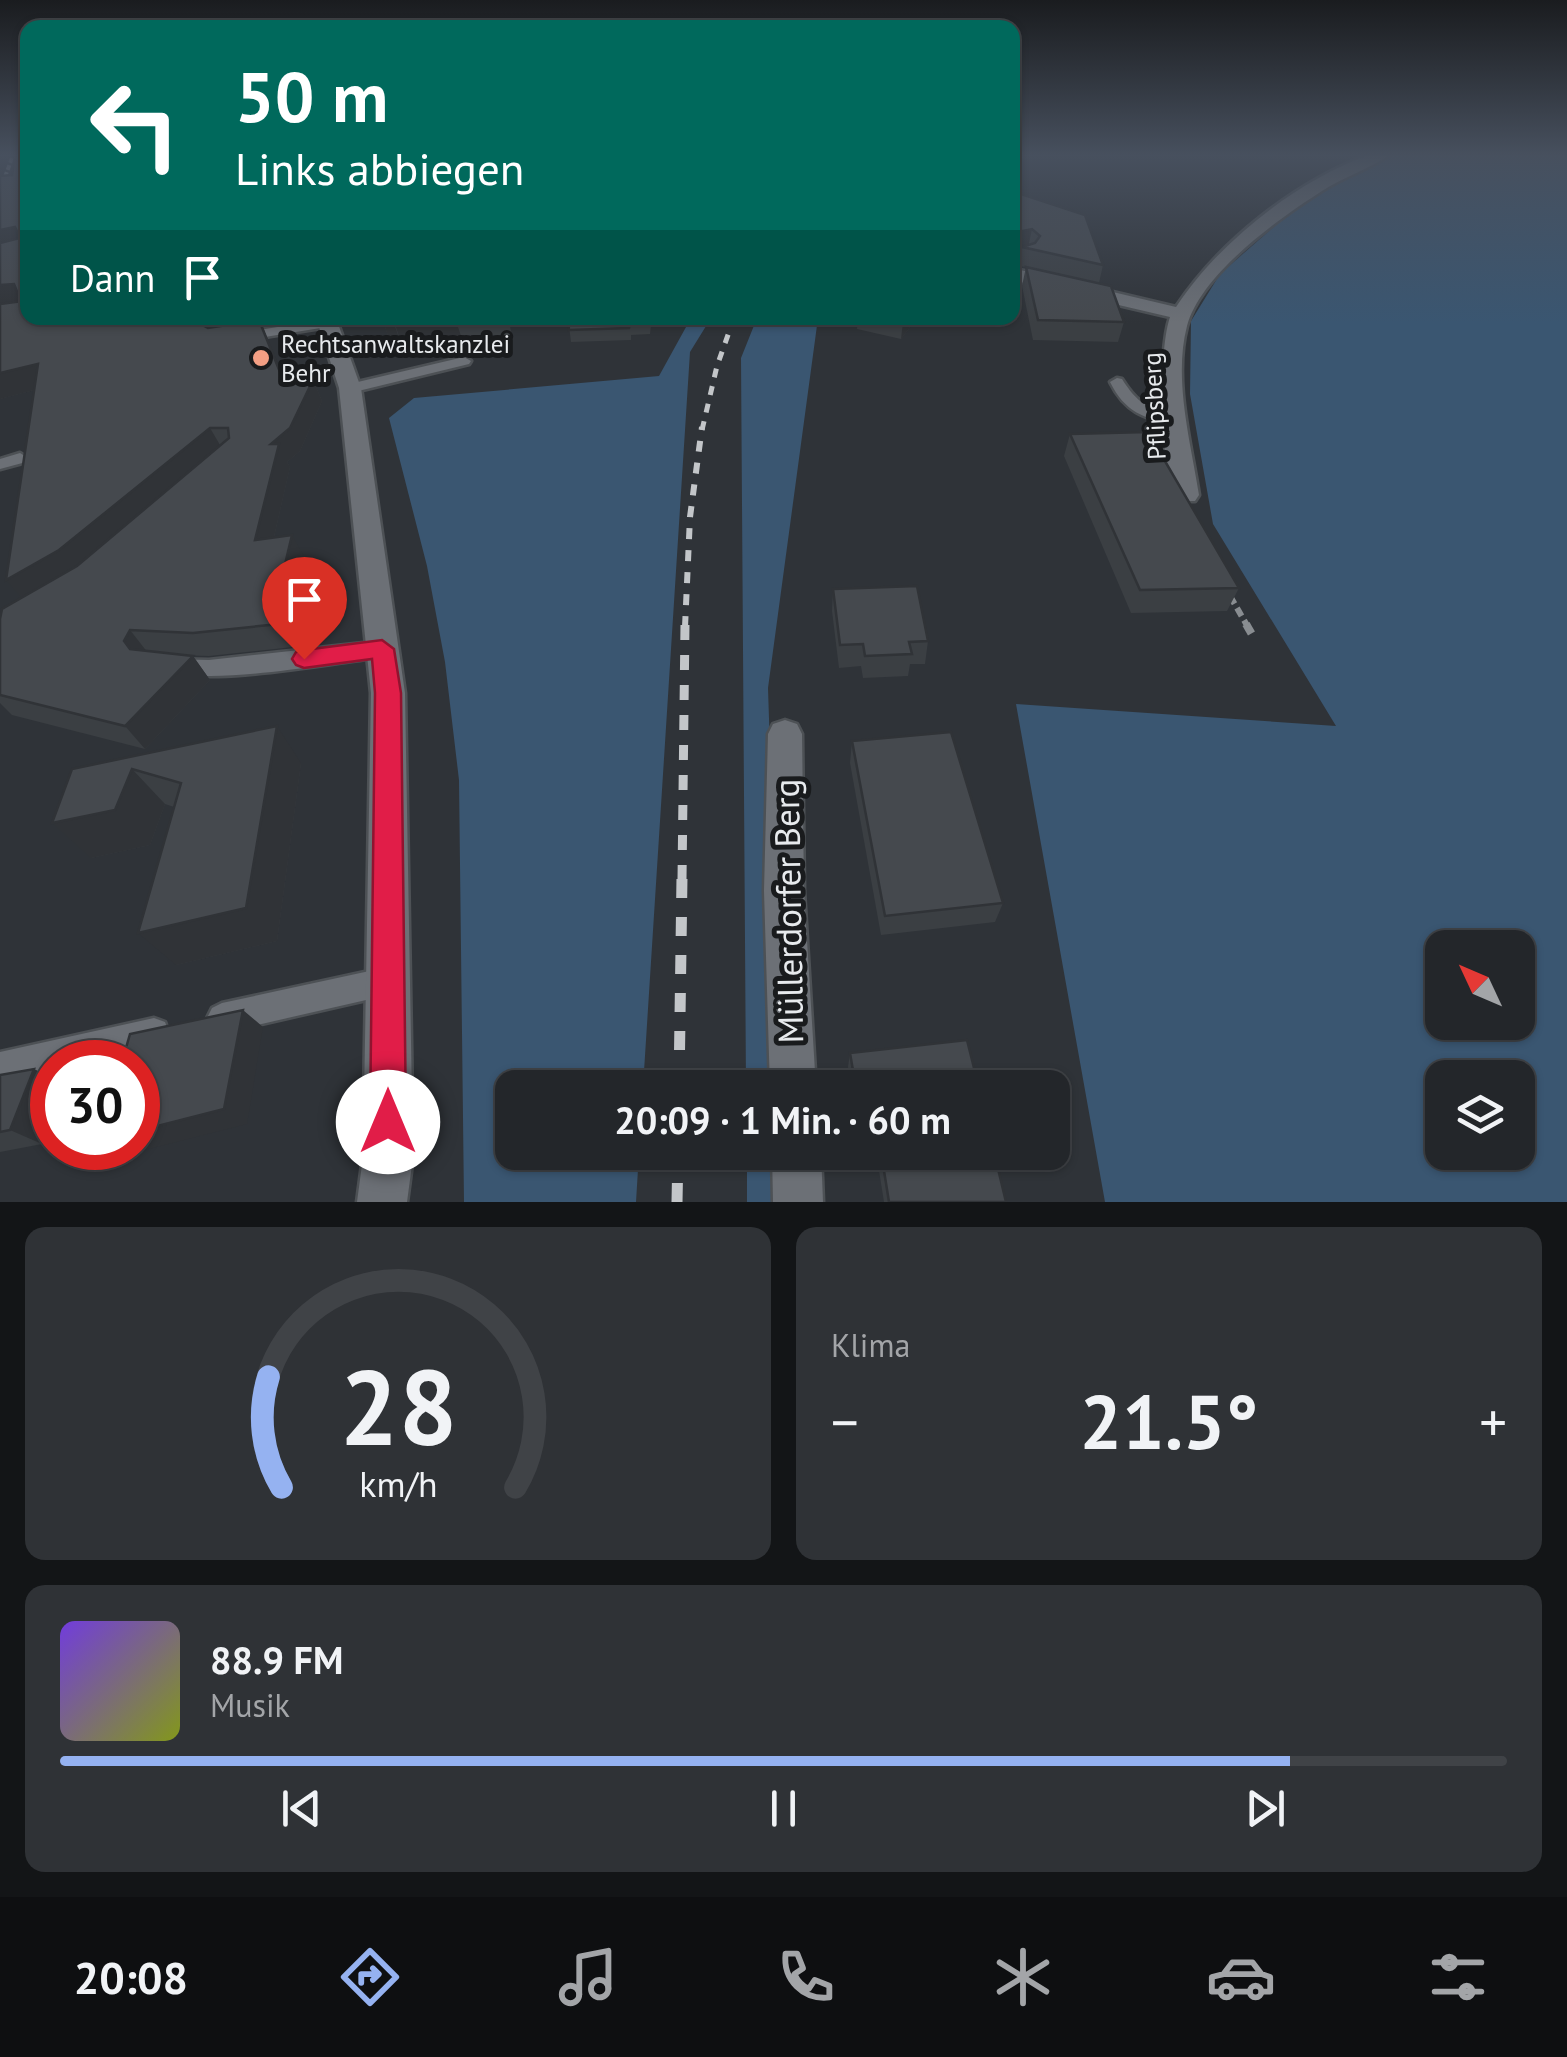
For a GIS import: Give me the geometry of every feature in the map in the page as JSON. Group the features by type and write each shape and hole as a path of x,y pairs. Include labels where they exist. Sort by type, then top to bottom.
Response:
{"street":[{"name":"Pflipsberg","path":"1186,496 1175,420 1175,339 1181,314 1226,260 1284,211"},
{"name":"Pflipsberg","path":"1020,276 1181,314"},
{"path":"329,325 350,388 388,693 388,1157 382,1202"},
{"name":"Müllerdorfer Berg","path":"785,734 784,892 792,1070"},
{"path":"797,1170 798,1202"}],"lane":[{"path":"218,342 302,325"},
{"path":"350,388 464,361"},
{"path":"1117,382 1128,404 1144,413 1175,420"},
{"path":"0,464 20,458"},
{"path":"157,663 209,668 382,649"},
{"path":"0,1067 388,982"}],"path":[{"path":"1225,586 1254,638"}],"shaded area":[{"path":"1293,211 1567,211 1567,1202 1105,1202 1016,704 1336,726 1213,524 1190,394 1191,321 1220,274"},
{"path":"687,325 707,325 690,352 644,1070 495,1070 495,1170 638,1170 636,1202 464,1202 459,780 445,662 427,566 389,418 414,398 659,376"},
{"path":"754,325 817,325 768,688 780,1070 746,1070 741,358"},
{"path":"747,1170 784,1170 785,1202 747,1202"}],"building":[{"path":"0,211 20,211 20,238 15,227 0,230"},
{"path":"1020,211 1073,211 1085,215 1103,265 1022,247 1035,243 1040,236 1032,229 1020,232"},
{"path":"20,238 20,294 14,284 0,285 0,243"},
{"path":"1026,267 1111,286 1124,322 1038,320"},
{"path":"20,301 20,325 208,328 261,325 284,382 313,380 290,428 271,444 279,444 255,540 292,535 282,577 295,577 279,624 193,633 130,630 124,641 130,649 193,656 125,726 0,695 2,609 77,566 229,438 228,428 210,428 59,550 6,580 38,364 0,373 0,304"},
{"path":"569,325 630,325 629,328 569,330"},
{"path":"1148,432 1239,588 1140,590 1070,434"},
{"path":"917,586 928,641 909,642 912,654 865,656 863,644 840,645 833,589"},
{"path":"277,726 246,908 138,933 181,783 132,769 115,810 52,823 72,769"},
{"path":"951,732 1003,903 885,916 852,741"},
{"path":"243,1010 224,1109 160,1125 160,1040 128,1040 130,1034"},
{"path":"967,1040 974,1070 853,1070 850,1053"},
{"path":"30,1070 10,1130 0,1132 0,1075"},
{"path":"884,1170 998,1170 1006,1202 889,1202"}],"railway":[{"path":"702,430 732,325"},
{"path":"685,627 690,517 702,427"},
{"path":"682,880 685,624"},
{"path":"679,1070 682,877"},
{"path":"677,1202 678,1170"}],"place":[{"name":"Rechtsanwaltskanzlei Behr","path":"261,358"}],"route":[{"path":"304,659 382,649 388,693 388,1122"}]}
